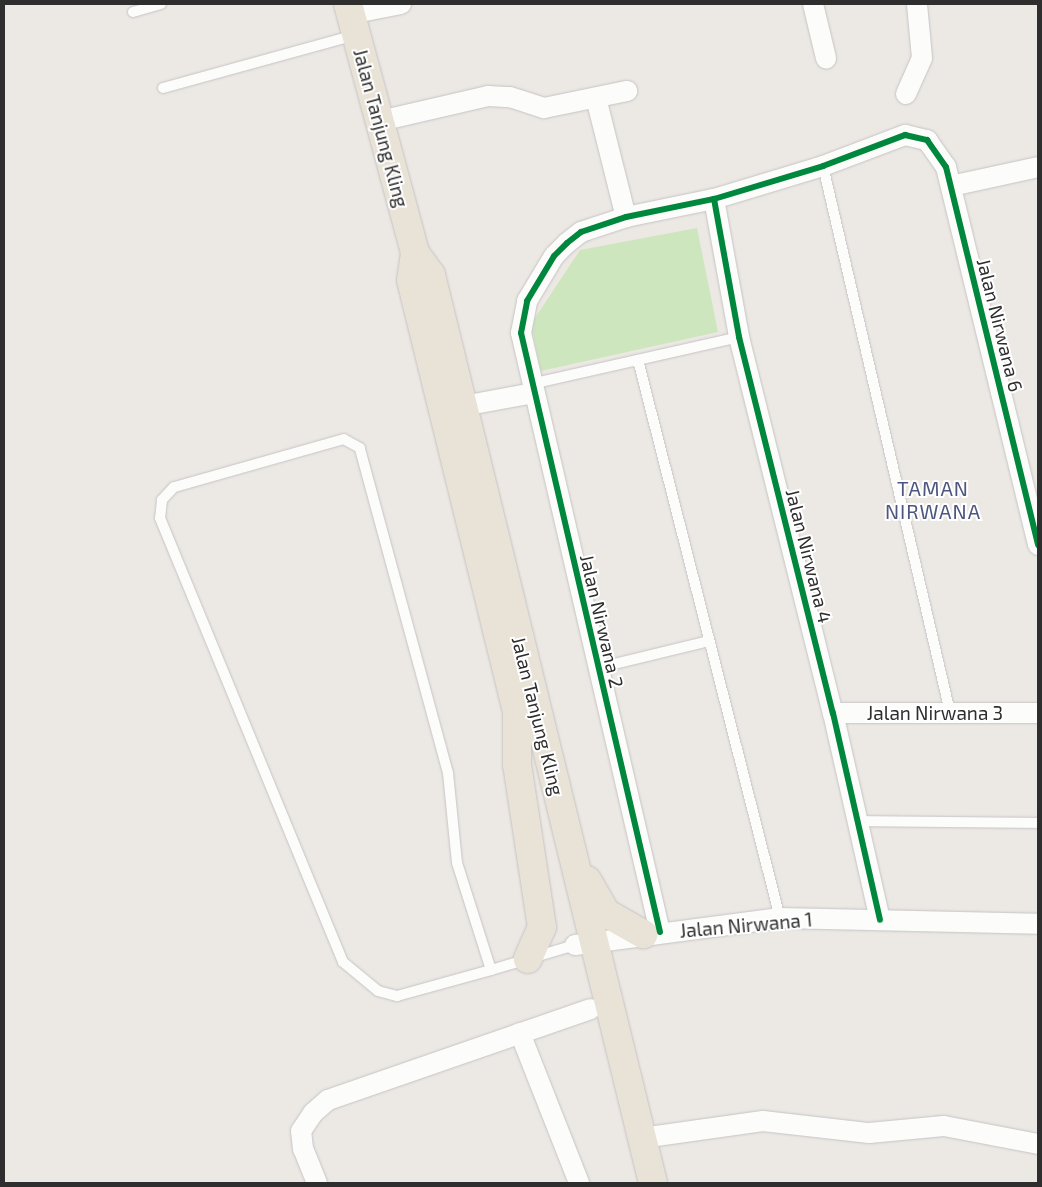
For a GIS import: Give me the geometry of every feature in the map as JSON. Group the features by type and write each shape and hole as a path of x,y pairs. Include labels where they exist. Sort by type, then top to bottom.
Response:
{"highway":[{"name":"Jalan Tanjung Kling","path":"351,18 415,252 431,275 463,406 567,836 584,944 591,1009 634,1183"},
{"name":"Jalan Tanjung Kling","path":"415,252 411,280 517,709 642,1138 653,1183"},
{"path":"517,709 517,764 542,927 528,959"},
{"path":"567,836 598,904 616,922 652,933"}],"street":[{"path":"351,18 401,4"},
{"path":"813,4 826,58"},
{"path":"906,94 917,76 922,58 923,38 917,4"},
{"path":"380,122 488,96 510,97 544,108 628,91"},
{"path":"596,98 626,217 714,199 822,166"},
{"name":"Jalan Nirwana 6","path":"822,166 905,135 927,140 946,167 1038,545"},
{"path":"951,186 1038,167"},
{"name":"Jalan Nirwana 4","path":"714,199 739,337 833,713 856,822 880,920"},
{"name":"Jalan Nirwana 2","path":"626,217 581,232 566,242 536,286 521,316 521,332 532,388 598,668 652,933"},
{"path":"463,406 532,388"},
{"name":"Jalan Nirwana 3","path":"833,713 1038,713"},
{"name":"Jalan Nirwana 1","path":"584,944 652,933 780,918 1038,924"},
{"path":"317,1183 303,1149 301,1131 313,1113 328,1100 591,1009"},
{"path":"520,1033 579,1183"},
{"path":"642,1138 763,1121 869,1133 944,1126 1038,1144"}],"lane":[{"path":"133,12 161,4"},
{"path":"163,88 351,18"},
{"path":"822,166 950,712"},
{"path":"532,388 638,360 739,337"},
{"path":"638,360 780,918"},
{"path":"491,970 457,863 448,773 360,448 344,439 174,487 162,500 160,518 343,962 378,991 397,996 491,970 528,959 584,944"},
{"path":"598,668 708,641"},
{"path":"856,822 1038,823"}],"green space":[{"path":"697,228 718,332 541,371 531,324 580,250"}],"cycle path":[{"path":"660,932 521,333 527,301 554,256 581,232 626,217 714,199 823,166 905,135 927,140 946,167 1038,545"},
{"path":"714,199 739,337 833,713 880,920"}],"district":[{"name":"TAMAN NIRWANA","path":"933,500"}]}
